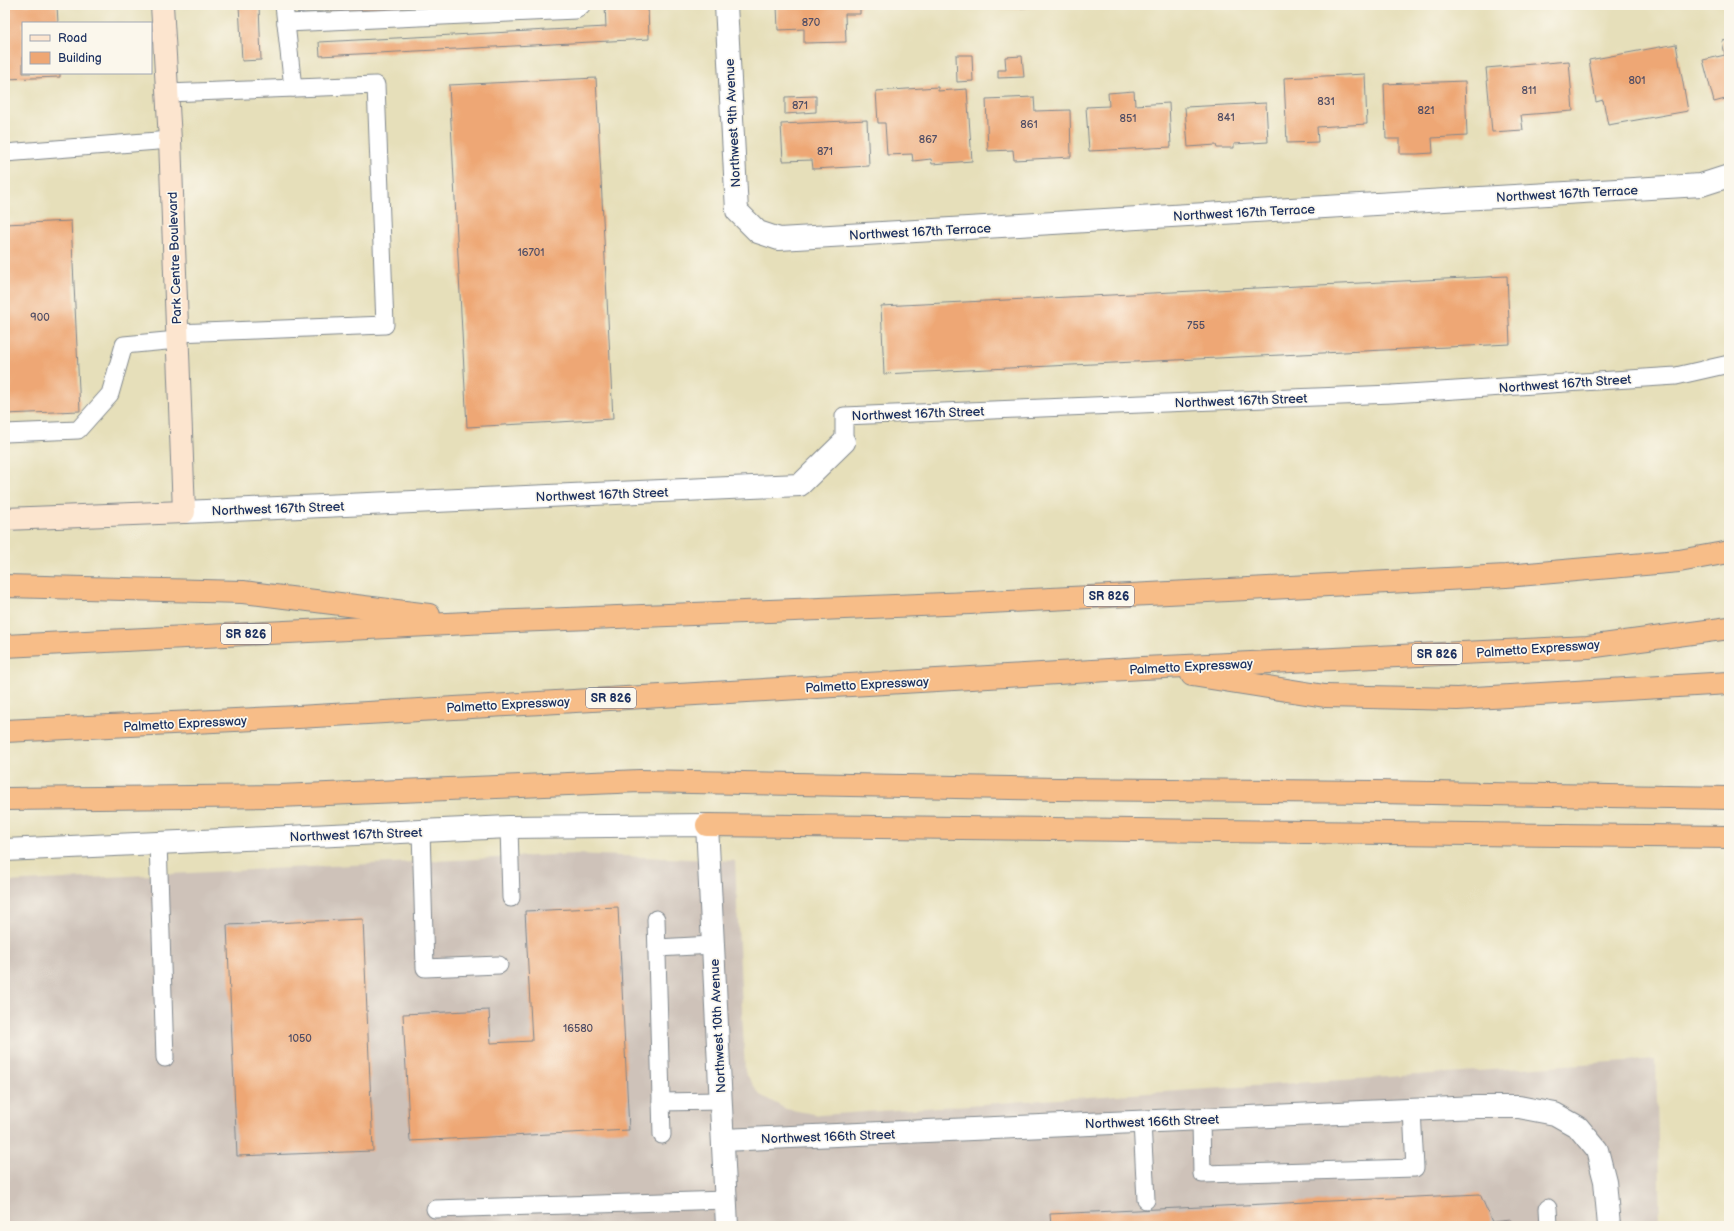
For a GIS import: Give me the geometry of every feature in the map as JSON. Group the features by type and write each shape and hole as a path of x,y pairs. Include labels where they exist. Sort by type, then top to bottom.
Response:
{"highway":[{"name":"SR 826","path":"5,646 488,622 970,603 1506,576 1679,561 1729,552"},
{"path":"5,586 243,592 488,622"},
{"name":"Palmetto Expressway","path":"5,731 298,717 1143,668 1588,646 1729,628"},
{"path":"1143,668 1325,696 1457,699 1729,683"},
{"path":"5,799 280,796 640,781 1050,789 1376,792 1729,798"},
{"path":"707,825 1729,837"}],"street":[{"name":"Park Centre Boulevard","path":"162,5 170,140 176,336 184,512"},
{"name":"Northwest 9th Avenue","path":"726,5 737,212 758,232"},
{"name":"Northwest 167th Terrace","path":"758,232 779,239 1268,211 1701,185 1729,176"},
{"name":"Northwest 167th Street","path":"5,519 800,485 844,442"},
{"name":"Northwest 167th Street","path":"5,850 509,827 707,825"},
{"name":"Northwest 10th Avenue","path":"707,825 727,1226"},
{"name":"Northwest 166th Street","path":"723,1140 1412,1110 1519,1107 1555,1114 1578,1127 1597,1150 1606,1181 1609,1226"}],"lane":[{"path":"284,5 293,88"},
{"path":"286,23 576,10 582,5"},
{"path":"5,433 78,430 110,394 124,345 176,336 386,325 376,84 167,93"},
{"path":"5,153 170,140"},
{"name":"Northwest 167th Street","path":"844,442 844,416 1392,394 1676,376 1729,364"},
{"path":"509,827 511,898"},
{"path":"421,831 425,968 499,965"},
{"path":"158,842 165,1058"},
{"path":"656,919 662,1135"},
{"path":"657,948 713,945"},
{"path":"661,1102 720,1101"},
{"path":"1201,1119 1202,1174 1415,1168 1412,1110"},
{"path":"1142,1122 1146,1200"},
{"path":"435,1209 726,1200"},
{"path":"1548,1208 1549,1226"}],"shaded area":[{"path":"576,854 735,861 745,1072 760,1095 786,1109 820,1115 1656,1059 1660,1226 5,1226 5,882"}],"building":[{"path":"5,5 57,5 58,22 22,22 22,74 60,74 60,77 5,79"},
{"path":"239,5 259,5 261,60 242,61"},
{"path":"298,5 421,5 421,6 299,12"},
{"path":"605,5 648,5 649,39 320,56 319,42 606,27"},
{"path":"777,5 860,5 860,14 845,14 846,42 804,43 804,29 778,30"},
{"path":"999,5 1057,5 1057,6 999,9"},
{"path":"1729,40 1729,98 1714,102 1703,60 1725,55 1722,41"},
{"path":"1676,44 1688,111 1608,125 1603,100 1596,102 1589,60"},
{"path":"956,55 972,55 973,81 957,82"},
{"path":"1022,56 1024,77 998,78 998,70 1006,70 1005,57"},
{"path":"1569,61 1573,111 1521,115 1523,130 1492,132 1486,68"},
{"path":"1365,74 1367,124 1317,127 1318,142 1287,143 1284,78"},
{"path":"596,78 613,419 467,427 449,85"},
{"path":"1465,81 1467,136 1432,138 1433,153 1417,154 1400,154 1400,139 1386,139 1384,84"},
{"path":"938,87 938,91 967,89 972,161 932,164 931,159 913,161 912,154 887,155 885,123 878,123 876,91"},
{"path":"1134,91 1135,105 1169,103 1171,147 1089,151 1086,107 1109,106 1108,93"},
{"path":"816,96 816,112 785,114 785,97"},
{"path":"1034,97 1035,111 1070,110 1071,157 1014,160 1013,150 988,151 986,99"},
{"path":"1266,103 1268,142 1234,144 1234,148 1217,148 1216,145 1188,147 1185,107"},
{"path":"867,120 869,166 813,169 812,160 783,161 781,124"},
{"path":"71,221 80,411 5,414 5,224"},
{"path":"1507,276 1510,344 884,374 881,306"},
{"path":"618,907 629,1130 410,1141 403,1014 489,1010 491,1043 532,1041 525,911"},
{"path":"363,919 373,1151 237,1156 227,925"},
{"path":"1480,1194 1492,1222 1511,1220 1512,1226 1051,1226 1050,1214"}]}
